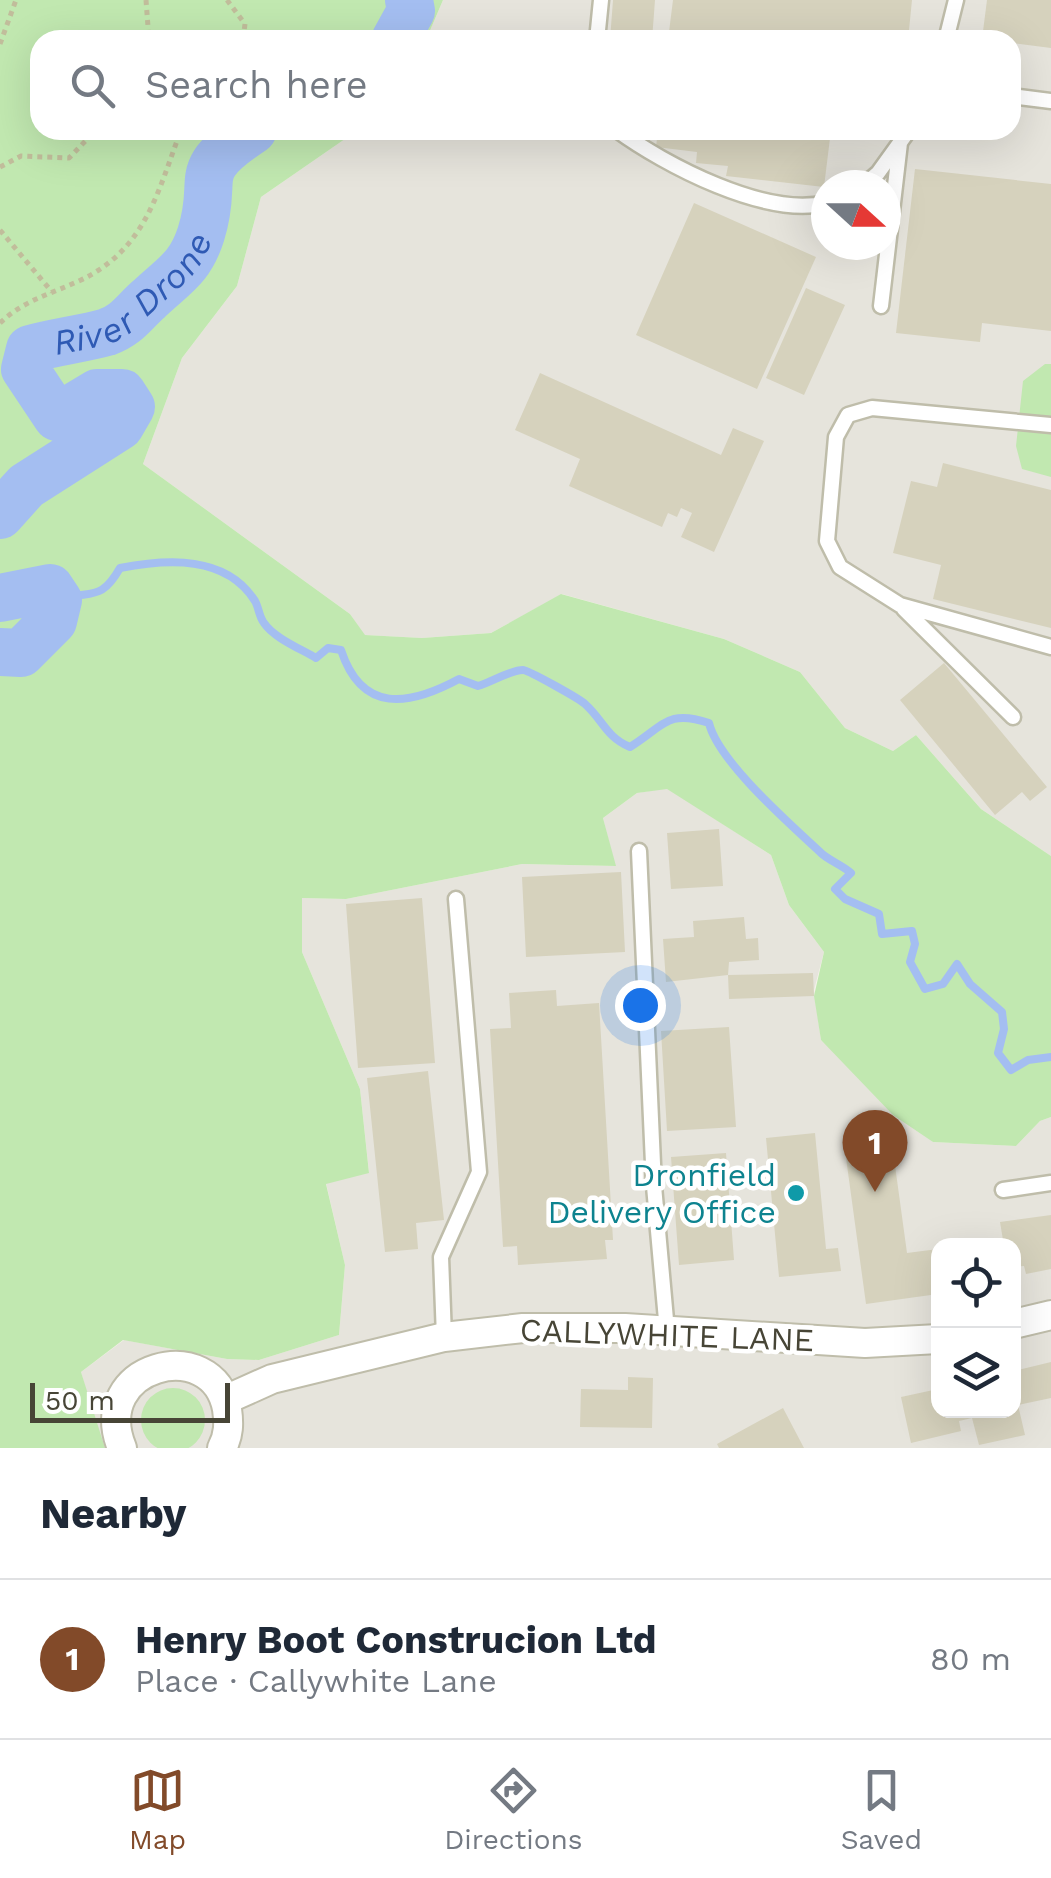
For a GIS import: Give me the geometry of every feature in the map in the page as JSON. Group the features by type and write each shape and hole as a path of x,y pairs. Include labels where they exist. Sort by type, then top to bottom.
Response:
{"street":[{"path":"1021,1322 1051,1316"},
{"name":"CALLYWHITE LANE","path":"225,1400 272,1379 444,1337 523,1328 668,1330 865,1342 931,1339"},
{"path":"122,1448 116,1415 122,1397 149,1370 187,1367 204,1375 225,1400 230,1423 222,1448"}],"lane":[{"path":"598,30 601,0"},
{"path":"948,30 956,0"},
{"path":"1021,98 1051,102"},
{"path":"633,140 678,168 761,200 811,202"},
{"path":"876,170 901,140"},
{"path":"881,306 903,140"},
{"path":"1013,717 900,605 840,567 827,540 836,437 848,415 872,408 1051,424"},
{"path":"900,605 1051,647"},
{"path":"639,851 654,1186 668,1330"},
{"path":"444,1337 441,1257 479,1172 456,899"},
{"path":"1003,1190 1051,1184"}],"path":[{"path":"0,44 16,0"},
{"path":"146,0 148,30"},
{"path":"226,0 245,24 244,30"},
{"path":"0,167 21,156 69,158 86,140"},
{"path":"0,324 20,304 84,278 128,249 154,210 178,140"},
{"path":"0,230 52,292"}],"shaded area":[{"path":"443,0 1051,0 1051,856 981,809 916,735 893,751 845,728 800,672 724,639 562,594 491,633 422,638 364,635 350,614 143,464 182,358 237,286 261,197 344,140 1021,140 1021,30 430,30"},
{"path":"667,788 771,855 789,905 824,952 814,990 821,1040 933,1142 1016,1146 1040,1121 1051,1117 1051,1448 102,1448 81,1372 124,1340 227,1359 259,1360 339,1335 345,1265 326,1183 369,1172 360,1089 302,952 302,898 346,899 522,864 615,866 603,818 637,793"}],"green space":[{"path":"0,0 443,0 430,30 30,30 30,140 344,140 261,197 237,286 182,358 143,464 350,614 365,635 422,638 491,633 561,594 724,639 800,672 845,728 893,751 916,735 981,809 1051,856 1051,1117 1040,1121 1016,1146 933,1142 893,1115 821,1040 814,996 824,952 789,905 771,855 667,789 637,793 603,818 616,866 522,864 346,899 302,898 302,952 360,1089 369,1173 326,1184 345,1265 339,1335 259,1360 227,1359 123,1340 81,1372 105,1448 0,1448"},
{"path":"1045,364 1051,364 1051,477 1022,469 1016,446 1023,381"},
{"path":"161,1391 185,1391 202,1408 202,1432 186,1448 160,1448 144,1432 144,1408"}],"building":[{"path":"613,0 655,0 653,30 611,30"},
{"path":"673,0 912,0 909,30 669,30"},
{"path":"987,0 1051,0 1051,48 1021,44 1021,30 983,30"},
{"path":"657,140 830,140 826,170 811,170 811,186 726,176 728,166 696,163 697,152 656,147"},
{"path":"915,169 1051,184 1051,331 982,323 980,342 896,333"},
{"path":"694,203 811,255 815,260 757,389 636,335"},
{"path":"806,288 845,305 804,395 766,378"},
{"path":"540,373 721,455 733,428 764,441 714,552 681,537 692,513 681,508 677,517 668,513 662,527 569,486 580,459 515,430"},
{"path":"943,463 1051,490 1051,628 933,599 941,565 893,553 911,481 937,487"},
{"path":"944,663 1047,787 1030,801 1022,792 995,815 900,700"},
{"path":"719,829 723,886 671,889 667,833"},
{"path":"621,872 625,952 526,957 522,877"},
{"path":"422,898 435,1063 358,1068 346,904"},
{"path":"744,917 746,939 758,938 759,960 729,962 728,975 666,982 663,939 694,937 693,921"},
{"path":"813,973 814,996 729,999 728,975"},
{"path":"556,990 557,1006 599,1003 613,1240 605,1240 607,1259 518,1265 517,1246 503,1247 490,1029 511,1028 509,993"},
{"path":"729,1027 736,1127 667,1131 661,1031"},
{"path":"428,1071 444,1220 416,1223 418,1249 385,1252 367,1078"},
{"path":"890,1129 907,1253 931,1250 931,1295 866,1304 843,1136"},
{"name":"Dronfield Delivery Office","path":"815,1133 826,1249 838,1248 841,1271 779,1277 766,1138"},
{"path":"726,1153 734,1260 679,1265 671,1157"},
{"path":"1051,1215 1051,1269 1026,1274 1021,1266 1021,1238 1003,1238 1000,1222"},
{"path":"1051,1362 1051,1398 1021,1404 1021,1369"},
{"path":"628,1377 653,1378 652,1428 580,1427 581,1389 628,1390"},
{"path":"931,1391 931,1418 972,1418 959,1421 961,1431 911,1443 901,1397"},
{"path":"783,1408 804,1448 719,1448 717,1444"},
{"path":"972,1418 1021,1418 1025,1435 979,1445"}],"waterway":[{"name":"River Drone","path":"401,30 411,11 409,0"},
{"name":"River Drone","path":"0,515 26,486 120,426 131,407 122,393 97,393 57,417 25,369 30,349 114,329 180,271 192,256 201,234 213,166 240,140"},
{"path":"58,600 100,591 120,568 194,564 228,575 243,586 255,601 264,623 288,643 316,658 328,648 341,650 361,685 389,699 422,695 459,679 478,686 523,670 581,701 615,738 630,747 675,719 709,723 726,755 756,791 822,854 851,873 835,889 845,899 879,914 882,934 912,931 915,944 910,962 925,989 943,984 957,964 970,984 1002,1012 1004,1029 998,1053 1011,1070 1028,1060 1051,1057"},
{"name":"River Drone","path":"0,598 50,588 58,600 53,621 21,653 0,652"}],"place":[{"name":"Henry Boot Construcion Ltd","path":"875,1192"},
{"name":"Dronfield Delivery Office","path":"796,1193"}]}
